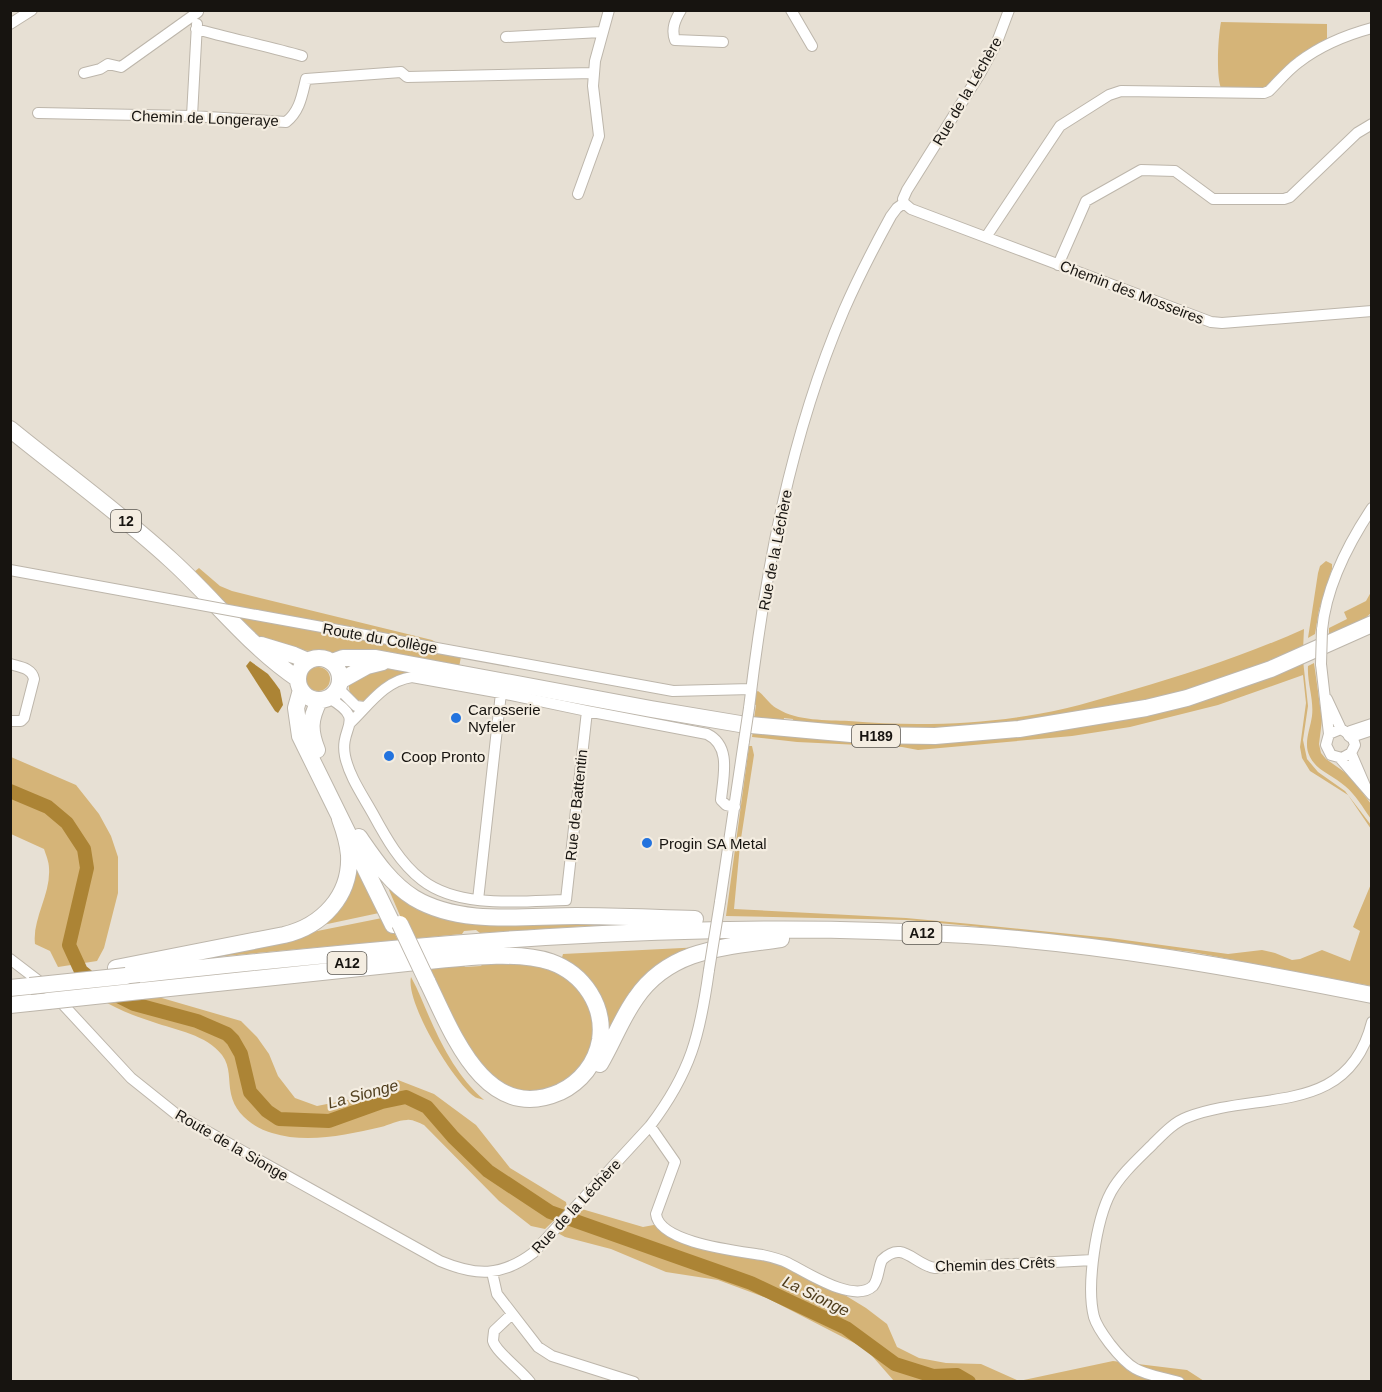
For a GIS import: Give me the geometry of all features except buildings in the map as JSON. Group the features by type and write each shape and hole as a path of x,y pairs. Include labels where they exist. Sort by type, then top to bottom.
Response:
{"highway":[{"name":"12","path":"10,429 171,560 311,699 332,692"},
{"name":"H189","path":"390,661 740,724 862,735 934,736 1030,728 1146,708 1271,669 1369,623"},
{"name":"12","path":"252,642 308,661 320,658 332,662 343,658 366,657 390,661"},
{"path":"308,661 301,669 296,708 300,736 340,819 397,924"},
{"path":"390,661 367,666 332,692 311,718 312,736 455,1052 476,1081 489,1092 519,1104 541,1104 567,1096 590,1077 604,1057 635,999 664,968 706,950 781,939"},
{"path":"332,662 337,667 332,692"},
{"path":"1350,740 1371,727"},
{"path":"1350,740 1371,732"},
{"path":"130,980 290,934 313,923 332,908 346,883 349,856 340,819"},
{"path":"359,837 386,874 409,895 435,908 459,914 726,921 910,922 1085,940 1239,961 1371,987"},
{"name":"A12","path":"10,998 37,992 349,952 630,931 798,928 970,935 1087,947 1239,969 1371,995"},
{"name":"A12","path":"130,980 495,949 781,939 952,945 1111,960 1240,979 1371,1005"},
{"path":"10,1005 37,992 130,980 514,955 552,963 569,971 591,994 600,1022 600,1039 593,1060 577,1081 551,1095 523,1097 501,1091 481,1077 467,1059 424,982"},
{"name":"A12","path":"10,988 37,992"}],"street":[{"path":"10,24 32,10"},
{"path":"578,194 599,136 593,86 594,73 601,33 609,10"},
{"path":"681,10 675,20 672,33 675,40 723,42"},
{"path":"790,10 812,46"},
{"name":"Rue de la Léchère","path":"492,1272 503,1270 524,1260 554,1231 650,1126 666,1104 688,1064 699,1030 735,807 751,689 781,511 809,406 844,311 891,216 904,203 904,195 990,57 1009,10"},
{"path":"192,116 198,11"},
{"path":"84,73 100,69 108,64 121,67 198,11"},
{"path":"986,237 1060,126 1109,95 1121,91 1264,93 1269,91 1298,63 1328,44 1371,28"},
{"path":"196,29 302,56"},
{"path":"506,37 601,33"},
{"name":"Chemin de Longeraye","path":"38,113 192,116 286,122 294,116 298,108 306,79 401,72 407,77 594,73"},
{"path":"1058,265 1086,201 1141,170 1175,171 1213,199 1284,199 1290,197 1357,133 1371,124"},
{"name":"Chemin des Mosseires","path":"904,203 911,209 1211,322 1222,324 1371,311"},
{"path":"1369,791 1340,758 1333,756 1327,750 1326,742 1329,734 1321,664 1322,630 1330,593 1341,562 1371,508"},
{"name":"Route du Collège","path":"10,570 673,691 751,689"},
{"path":"10,664 28,669 34,679 24,718 21,721 10,721"},
{"path":"332,692 345,709 350,723 364,707 392,684 412,677 707,734 720,742 724,755 722,800 726,805 735,807"},
{"path":"332,692 356,706 364,707"},
{"path":"478,900 501,693"},
{"path":"1325,694 1350,740 1369,791"},
{"name":"Rue de Battentin","path":"350,723 344,747 347,765 393,848 412,871 429,885 448,893 478,900 497,902 566,900 587,711"},
{"path":"1329,734 1335,730 1350,740"},
{"path":"1340,758 1350,740"},
{"name":"Route de la Sionge","path":"10,959 50,990 131,1078 176,1114 441,1261 466,1270 492,1272"},
{"path":"1179,1382 1149,1375 1132,1368 1122,1359 1096,1322 1092,1305 1093,1260 1103,1211 1112,1192 1127,1171 1170,1128 1185,1118 1292,1097 1320,1089 1334,1081 1352,1065 1361,1051 1371,1024"},
{"name":"Chemin des Crêts","path":"650,1126 675,1162 656,1214 661,1226 675,1235 702,1244 778,1259 825,1283 857,1291 867,1290 874,1284 882,1260 895,1252 907,1253 922,1264 934,1268 1093,1260"},
{"path":"492,1272 497,1294 538,1347 552,1356 634,1382"},
{"path":"512,1314 494,1331 493,1340 500,1352 522,1371 530,1382"}],"shaded area":[{"path":"1221,22 1327,24 1327,40 1267,87 1221,88 1218,56"},
{"path":"1326,561 1332,564 1332,569 1319,610 1315,634 1308,638 1318,573 1320,566"},
{"path":"199,568 220,586 232,591 432,640 461,657 459,667 385,651 342,653 295,650 273,644 258,636 194,572"},
{"path":"1371,592 1371,613 1329,638 1329,628 1347,619 1344,612 1366,601"},
{"path":"1304,629 1303,650 1232,677 1146,702 979,727 884,730 792,724 793,719 784,718 783,723 754,719 756,705 753,704 758,691 772,705 786,713 822,720 938,724 1039,714 1176,677 1241,655"},
{"path":"1303,660 1308,706 1303,740 1307,759 1318,772 1345,791 1371,825 1371,829 1348,795 1310,771 1302,758 1300,747 1306,703 1303,675 1218,705 1130,727 1072,736 918,750 752,737 753,730 917,744 946,744 952,741 1028,734"},
{"path":"250,661 268,674 280,690 283,705 278,713 246,666"},
{"path":"1314,663 1322,720 1319,744 1321,753 1350,776 1371,804 1371,819 1353,793 1317,766 1308,752 1307,742 1312,710 1308,666"},
{"path":"318,667 327,670 330,679 327,688 318,691 309,688 306,679 309,670"},
{"path":"395,668 417,671 366,701 356,699 351,695 349,685 370,670"},
{"path":"749,746 752,746 754,755 740,845 734,909 906,918 1110,938 1228,954 1262,950 1292,960 1322,950 1350,961 1360,931 1353,927 1371,884 1371,986 1192,952 971,926 906,920 726,916"},
{"path":"11,757 76,785 99,814 111,836 118,857 118,893 104,948 97,961 58,967 50,951 35,944 36,925 49,878 49,866 44,849 11,834"},
{"path":"352,852 379,913 318,926"},
{"path":"394,887 418,904 604,921 604,925 480,933 476,930 464,931 462,934 410,939 389,890"},
{"path":"382,918 387,919 398,940 193,959 193,956"},
{"path":"702,947 677,957 607,1046 604,1025 561,961 563,954"},
{"path":"483,963 545,965 576,982 596,1023 592,1052 573,1078 546,1091 518,1092 485,1074 424,968 463,964 465,967 481,966"},
{"path":"411,977 447,1053 467,1082 484,1100 466,1089 433,1041 416,1004 411,989"},
{"path":"155,996 241,1021 257,1037 269,1054 278,1076 295,1098 317,1106 362,1097 398,1080 434,1094 476,1125 510,1168 566,1202 567,1208 545,1229 531,1226 499,1201 424,1125 413,1121 400,1121 381,1127 313,1138 285,1136 259,1128 241,1114 233,1101 227,1064 216,1048 200,1038 135,1016 107,1003"},
{"path":"575,1207 643,1227 659,1224 667,1231 769,1257 825,1283 866,1308 887,1324 897,1347 919,1358 946,1363 981,1364 1019,1381 894,1381 866,1349 767,1298 718,1280 666,1272 611,1249 565,1237 554,1231"},
{"path":"1113,1361 1187,1370 1204,1381 1019,1381"}],"waterway":[{"name":"La Sionge","path":"10,791 48,807 67,823 84,849 87,868 69,945 81,971 96,983"},
{"name":"La Sionge","path":"112,993 134,1004 197,1021 227,1034 241,1054 250,1092 267,1111 279,1119 329,1121 382,1102 406,1097 427,1107 453,1137 488,1171 550,1212 751,1283 846,1328 895,1364 933,1376 957,1375 969,1382"}],"place":[{"name":"Carosserie Nyfeler","path":"456,718"},
{"name":"Coop Pronto","path":"389,756"},
{"name":"Progin SA Metal","path":"647,843"}]}
